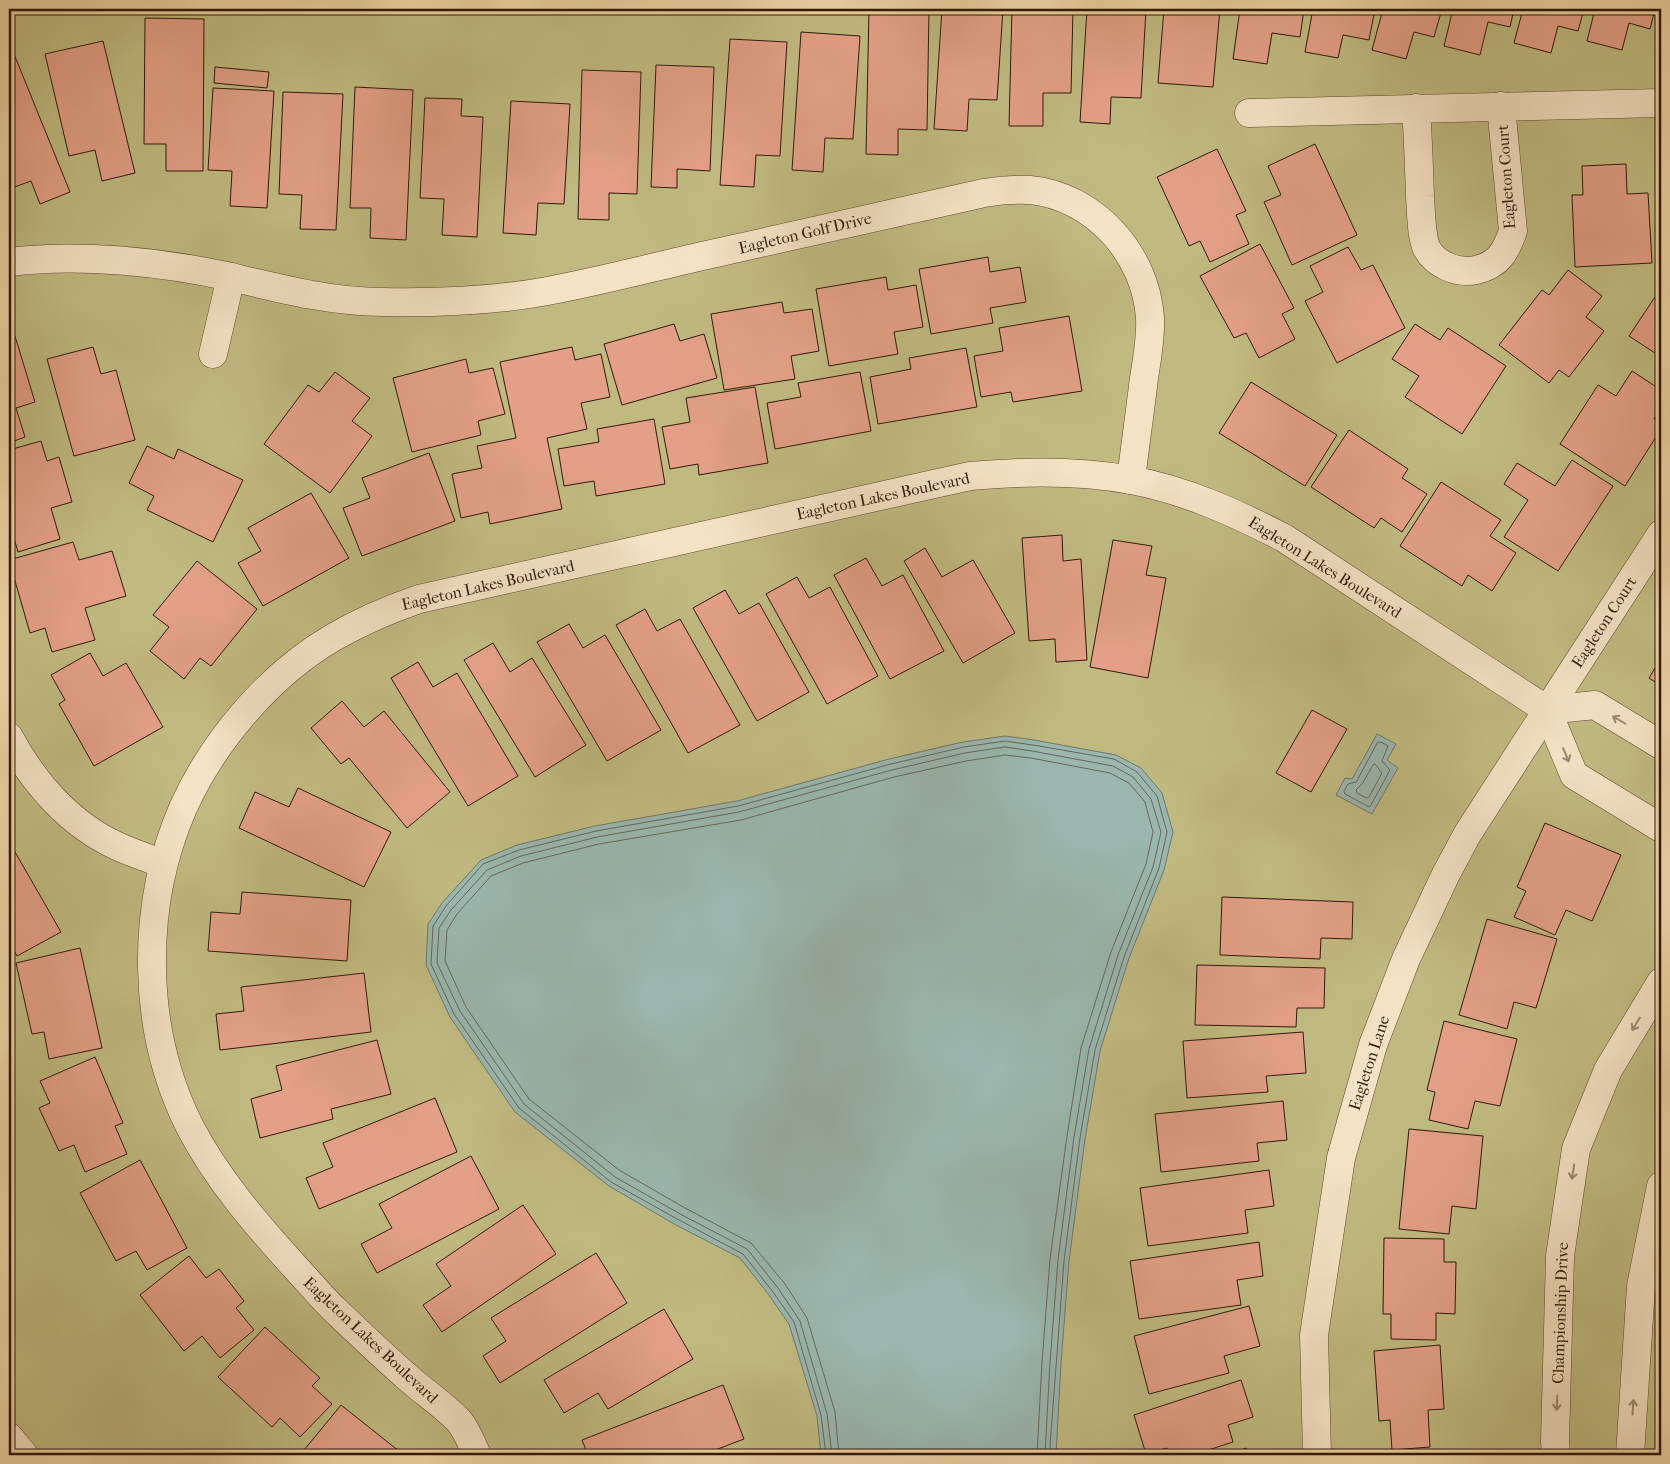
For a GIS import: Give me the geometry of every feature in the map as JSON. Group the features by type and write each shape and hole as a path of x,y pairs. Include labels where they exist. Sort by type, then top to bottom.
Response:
{"street":[{"name":"Eagleton Court","path":"1249,113 1661,103"},
{"name":"Eagleton Court","path":"1416,108 1422,223 1426,248 1437,262 1455,270 1476,270 1497,261 1507,248 1513,231 1501,106"},
{"name":"Eagleton Golf Drive","path":"9,262 67,259 122,260 175,266 231,277 272,288 325,297 379,302 461,302 542,292 984,192 1007,189 1031,190 1077,204 1097,217 1128,250 1139,271 1146,294 1150,318 1130,480"},
{"path":"213,354 231,277"},
{"name":"Eagleton Lakes Boulevard","path":"477,1455 461,1423 333,1309 267,1236 217,1172 190,1126 168,1067 157,1024 151,970 154,916 164,864 179,819 190,794 216,748 250,706 289,669 333,638 394,608 429,597 970,476 1016,472 1062,472 1130,480 1179,492 1243,517 1284,538 1547,710"},
{"name":"Eagleton Court","path":"1547,710 1661,534"},
{"path":"1661,745 1595,705 1547,710 1574,775 1661,828"},
{"name":"Eagleton Lane","path":"1317,1455 1314,1335 1341,1158 1373,1045 1406,959 1446,874 1468,834 1547,710"},
{"path":"9,737 34,778 72,817 93,833 117,846 164,864"},
{"name":"Championship Drive","path":"1556,1455 1560,1256 1576,1149 1608,1070 1661,982"},
{"path":"1630,1455 1641,1286 1661,1186"},
{"path":"9,1437 24,1455"}],"shaded area":[{"path":"9,9 1661,9 1661,1455 9,1455"}],"water":[{"path":"1377,734 1396,744 1387,760 1398,768 1372,814 1336,795 1345,778 1352,779"},
{"path":"1005,736 1116,755 1141,768 1162,793 1173,832 1164,870 1129,958 1100,1051 1085,1139 1069,1261 1056,1455 821,1455 817,1416 789,1324 769,1295 740,1258 676,1225 609,1186 515,1112 450,1017 426,965 428,924 442,903 481,860 517,845 595,826 737,801 889,759 963,742"}],"building":[{"path":"869,9 929,9 927,130 898,129 898,155 866,154"},
{"path":"942,9 1003,9 997,100 969,99 967,131 934,129"},
{"path":"1012,9 1073,9 1071,93 1043,93 1043,126 1009,126"},
{"path":"1087,9 1146,9 1141,98 1111,97 1110,124 1080,122"},
{"path":"1164,9 1220,9 1213,87 1158,83"},
{"path":"1240,9 1304,9 1300,37 1272,33 1267,64 1233,59"},
{"path":"1313,9 1375,9 1369,40 1343,35 1338,58 1305,52"},
{"path":"1383,9 1442,9 1434,37 1414,32 1406,59 1372,50"},
{"path":"1453,9 1514,9 1510,27 1488,22 1480,55 1444,46"},
{"path":"1523,9 1584,9 1578,31 1558,26 1551,53 1514,43"},
{"path":"1595,9 1655,9 1650,29 1629,23 1622,50 1587,41"},
{"path":"145,18 204,19 203,171 166,171 166,144 144,144"},
{"path":"801,32 860,36 853,139 825,138 823,172 792,170"},
{"path":"730,39 787,42 780,156 756,155 754,187 720,185"},
{"path":"103,41 135,173 102,181 95,150 69,156 45,54"},
{"path":"14,54 70,192 40,204 31,181 9,189 9,56"},
{"path":"656,65 714,67 710,171 677,169 677,188 651,187"},
{"path":"215,67 269,72 267,88 214,83"},
{"path":"582,70 641,72 637,194 609,193 609,220 578,219"},
{"path":"355,87 413,90 406,240 370,238 371,208 350,208"},
{"path":"213,88 274,91 267,208 230,206 232,171 208,170"},
{"path":"283,92 343,94 336,230 300,229 302,195 279,194"},
{"path":"425,98 462,99 461,116 483,117 477,237 442,235 444,199 420,198"},
{"path":"511,101 570,104 564,204 538,203 536,235 503,233"},
{"path":"1315,144 1357,235 1292,265 1264,202 1281,195 1268,166"},
{"path":"1217,149 1246,211 1236,215 1249,244 1210,262 1200,241 1189,246 1157,177"},
{"path":"1626,164 1627,194 1648,193 1652,263 1575,267 1572,195 1583,195 1582,166"},
{"path":"1260,244 1294,308 1282,314 1295,339 1259,358 1246,333 1234,338 1200,276"},
{"path":"1348,247 1361,270 1373,265 1405,328 1337,363 1305,301 1323,292 1310,266"},
{"path":"988,257 990,272 1020,267 1026,302 990,308 993,323 931,334 919,269"},
{"path":"1568,270 1602,296 1586,317 1604,331 1569,377 1559,370 1549,383 1499,345 1542,290 1549,295"},
{"path":"886,277 888,290 916,285 923,327 894,332 898,354 829,366 816,289"},
{"path":"1661,288 1661,357 1629,336"},
{"path":"782,302 784,313 812,309 819,351 791,356 795,379 724,390 711,314"},
{"path":"1069,316 1082,391 1013,402 1011,392 981,397 974,356 1003,351 999,328"},
{"path":"674,324 680,341 704,334 717,378 622,405 604,344"},
{"path":"1415,324 1440,340 1448,328 1506,366 1462,434 1405,397 1419,376 1392,359"},
{"path":"15,336 35,402 16,408 25,437 9,443 9,338"},
{"path":"93,347 101,374 116,370 135,440 74,456 47,359"},
{"path":"572,347 575,360 601,354 610,397 581,403 587,429 547,438 562,509 490,524 488,512 461,518 452,474 482,468 477,446 516,438 500,362"},
{"path":"966,348 977,407 878,424 870,377 911,369 909,358"},
{"path":"466,359 469,373 493,368 505,414 478,421 481,435 412,452 393,378"},
{"path":"1632,371 1661,390 1661,407 1654,419 1661,423 1661,429 1625,486 1560,444 1598,385 1616,396"},
{"path":"335,372 370,398 352,421 372,436 330,493 264,444 308,385 319,392"},
{"path":"860,372 871,431 775,449 767,403 801,397 798,383"},
{"path":"1251,382 1337,435 1305,486 1219,433"},
{"path":"755,387 768,463 699,475 698,464 670,469 662,427 690,422 686,398"},
{"path":"654,419 665,484 596,496 594,481 564,486 558,449 599,442 597,429"},
{"path":"1349,430 1408,469 1402,478 1427,494 1402,532 1381,518 1374,528 1311,487"},
{"path":"41,441 47,461 59,457 72,502 51,508 60,539 18,552 11,527 9,528 9,450"},
{"path":"147,446 174,459 178,449 243,480 213,542 147,510 154,496 129,483"},
{"path":"429,453 455,521 362,556 343,508 370,498 362,478"},
{"path":"1572,460 1613,486 1558,571 1504,537 1528,500 1504,484 1517,463 1555,486"},
{"path":"1441,482 1501,520 1490,536 1516,553 1492,591 1468,575 1462,586 1400,546"},
{"path":"311,493 349,558 263,606 238,563 261,551 248,528"},
{"path":"1062,535 1063,561 1081,559 1087,660 1056,662 1055,639 1029,641 1022,538"},
{"path":"1113,540 1152,546 1146,575 1166,578 1148,678 1090,667"},
{"path":"73,542 79,560 112,551 126,596 85,608 95,640 52,652 45,628 30,633 9,560"},
{"path":"925,548 942,577 973,560 1015,633 963,663 904,561"},
{"path":"866,558 882,586 903,575 944,651 890,679 834,575"},
{"path":"197,561 257,609 211,666 200,658 184,679 150,651 169,627 153,615"},
{"path":"797,577 809,598 830,587 878,676 827,704 766,594"},
{"path":"725,590 739,614 759,603 809,692 757,721 693,608"},
{"path":"645,609 657,631 680,619 740,725 688,753 616,625"},
{"path":"569,624 583,648 605,635 661,730 607,761 537,642"},
{"path":"493,643 510,672 532,658 586,745 535,777 464,660"},
{"path":"90,653 103,676 126,663 163,727 94,766 59,704 65,700 51,675"},
{"path":"1661,658 1661,686 1649,678"},
{"path":"418,662 433,687 457,673 518,776 468,806 391,678"},
{"path":"342,701 364,727 384,711 450,792 407,828 349,758 341,764 311,728"},
{"path":"1312,710 1347,729 1311,792 1276,773"},
{"path":"298,788 391,832 364,887 239,828 255,792 289,807"},
{"path":"1545,823 1621,855 1592,921 1566,910 1555,935 1514,917 1526,891 1517,887"},
{"path":"11,845 61,932 17,956 9,942 9,846"},
{"path":"242,892 351,900 347,961 208,951 211,912 240,914"},
{"path":"1222,897 1353,902 1352,939 1321,938 1320,959 1220,955"},
{"path":"1487,919 1557,939 1536,1008 1514,1002 1507,1029 1459,1015"},
{"path":"80,948 102,1048 49,1059 44,1032 32,1034 16,963"},
{"path":"1197,965 1325,968 1324,1008 1297,1008 1296,1027 1195,1025"},
{"path":"364,973 371,1032 220,1050 216,1014 244,1011 241,987"},
{"path":"1444,1021 1517,1039 1500,1106 1475,1101 1468,1129 1429,1120 1435,1092 1427,1090"},
{"path":"1303,1032 1306,1073 1266,1076 1268,1092 1187,1098 1183,1041"},
{"path":"377,1040 391,1094 331,1109 333,1119 260,1138 251,1099 282,1090 276,1066"},
{"path":"95,1057 123,1123 115,1126 127,1154 85,1172 74,1145 59,1151 39,1108 50,1103 40,1081"},
{"path":"435,1098 457,1152 319,1209 306,1178 333,1167 323,1143"},
{"path":"1283,1101 1287,1140 1257,1143 1259,1161 1161,1172 1155,1114"},
{"path":"1409,1129 1483,1136 1476,1209 1452,1206 1449,1234 1399,1229"},
{"path":"471,1156 499,1209 377,1273 361,1244 392,1228 379,1204"},
{"path":"140,1160 187,1248 147,1270 136,1251 116,1261 80,1193"},
{"path":"1269,1170 1274,1206 1245,1210 1248,1233 1148,1246 1140,1188"},
{"path":"523,1205 556,1254 442,1332 423,1305 451,1286 436,1264"},
{"path":"1384,1238 1444,1239 1444,1262 1456,1262 1455,1314 1436,1313 1436,1340 1391,1339 1391,1314 1383,1314"},
{"path":"1259,1242 1263,1276 1237,1280 1241,1305 1139,1319 1130,1261"},
{"path":"596,1253 627,1303 500,1383 483,1356 506,1341 491,1318"},
{"path":"189,1256 206,1278 219,1269 244,1301 236,1308 254,1330 220,1358 202,1336 184,1351 140,1295"},
{"path":"1249,1306 1260,1346 1224,1356 1229,1373 1149,1394 1134,1336"},
{"path":"664,1309 693,1359 608,1409 598,1393 564,1413 544,1380"},
{"path":"265,1327 320,1378 312,1386 332,1404 300,1437 280,1418 272,1427 218,1377"},
{"path":"1440,1345 1444,1409 1428,1410 1430,1447 1392,1450 1390,1420 1379,1421 1374,1351"},
{"path":"1241,1380 1253,1417 1228,1425 1233,1442 1193,1455 1170,1455 1167,1448 1146,1454 1134,1415"},
{"path":"723,1385 744,1439 702,1455 588,1455 582,1440"},
{"path":"341,1405 404,1455 300,1455"},
{"path":"1246,1448 1249,1455 1227,1455"}]}
